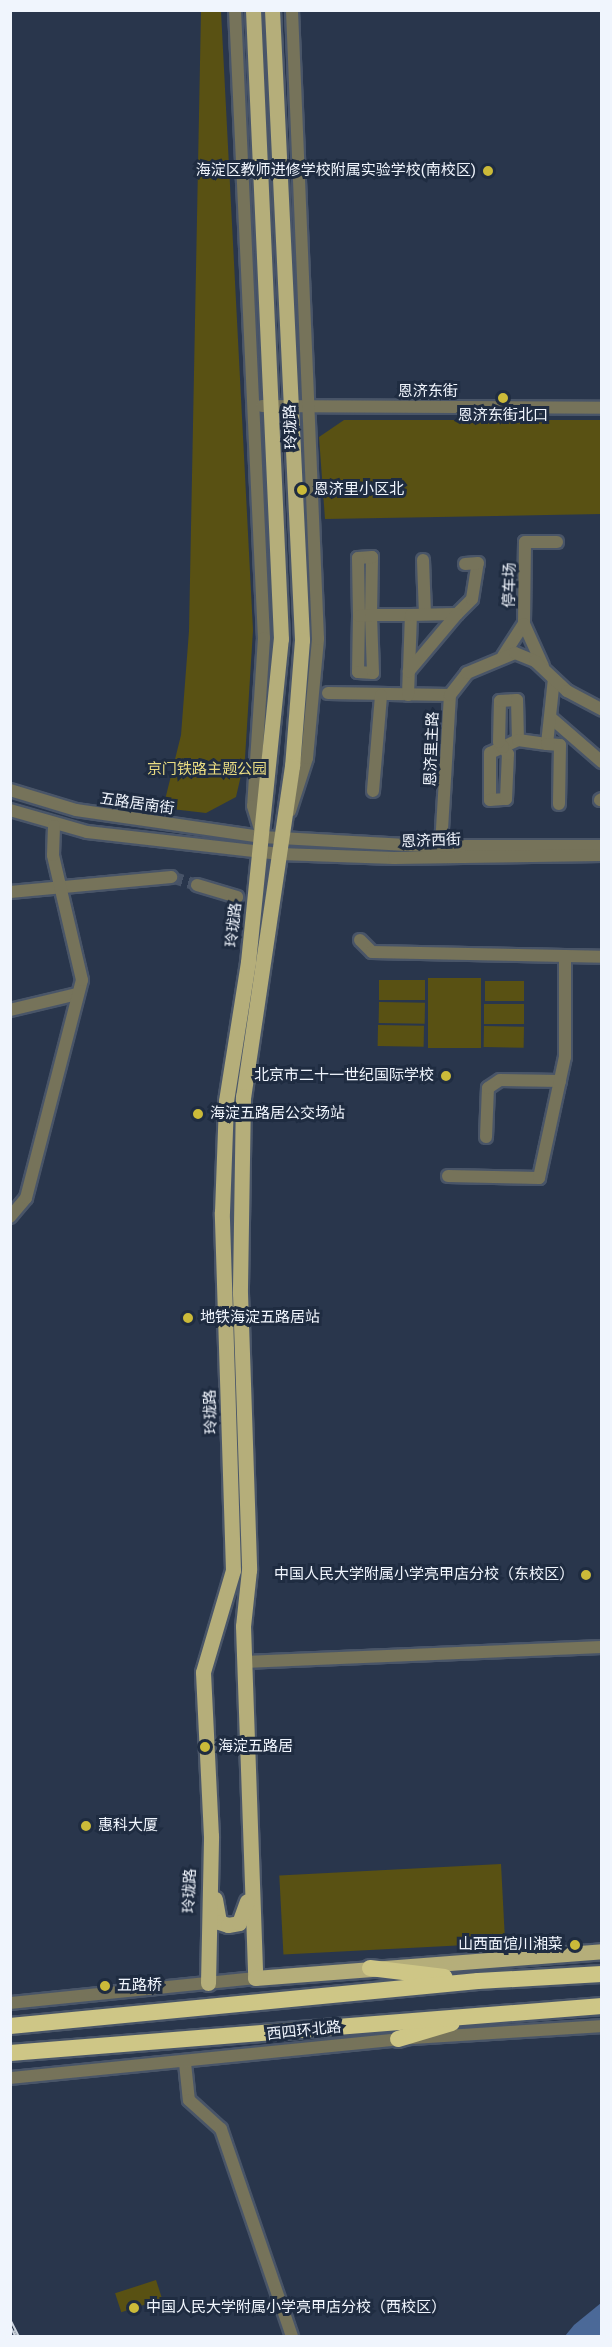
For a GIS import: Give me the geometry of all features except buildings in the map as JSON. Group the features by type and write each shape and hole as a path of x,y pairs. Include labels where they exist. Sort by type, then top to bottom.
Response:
{"highway":[{"path":"370,1968 478,1981"},
{"path":"10,2026 478,1981 601,1974"},
{"name":"西四环北路","path":"10,2054 484,2013 602,2006"},
{"path":"398,2039 484,2013"}],"main road":[{"name":"玲珑路","path":"208,1983 211,1836 203,1672 233,1570 222,1212 226,1101 261,845 281,639 253,10"},
{"name":"玲珑路","path":"255,1978 243,1626 249,1570 240,1281 243,1096 280,854 302,639 272,10"},
{"path":"211,1836 219,1923 239,1923 244,1916 251,1875"},
{"path":"255,1978 602,1951"}],"street":[{"name":"玲珑路","path":"235,10 264,638 253,806 261,845"},
{"name":"玲珑路","path":"282,838 307,758 318,639 292,10"},
{"name":"恩济东街","path":"255,406 602,408"},
{"name":"停车场","path":"524,624 525,542 556,542"},
{"path":"423,560 425,614"},
{"path":"409,671 472,599 478,563 465,564"},
{"path":"365,616 457,614"},
{"path":"408,695 411,615"},
{"path":"503,656 524,624"},
{"path":"524,624 544,670"},
{"path":"503,656 515,653 535,661 554,679 602,710"},
{"name":"恩济里主路","path":"441,846 450,695 466,673 503,656"},
{"path":"547,744 554,679"},
{"path":"328,693 450,695"},
{"path":"373,791 381,695"},
{"path":"518,740 517,700 500,701 499,742 503,747 518,740 560,745 559,804"},
{"path":"550,717 602,762"},
{"name":"五路居南街","path":"10,790 76,810 261,845"},
{"path":"10,810 54,826 154,842 261,845"},
{"path":"10,1217 26,1198 82,980 53,855 54,826"},
{"name":"恩济西街","path":"261,845 282,838 441,846 602,846"},
{"name":"恩济西街","path":"261,845 280,854 394,858 602,855"},
{"path":"10,892 171,877"},
{"path":"197,885 237,897"},
{"path":"360,940 372,952 602,957"},
{"path":"448,1176 539,1178 565,1057 565,957"},
{"path":"10,1010 77,994"},
{"path":"486,1137 488,1088 500,1080 560,1081"},
{"path":"244,1662 602,1647"},
{"path":"10,2003 255,1978"},
{"name":"西四环北路","path":"10,2078 398,2039 602,2026"},
{"path":"185,2062 189,2100 221,2129 292,2337"}],"green space":[{"name":"京门铁路主题公园","path":"201,11 221,11 253,630 245,758 236,797 206,813 163,808 181,735 189,631"},
{"path":"344,420 601,420 601,514 325,519 319,437"},
{"path":"428,978 481,978 481,1048 428,1048"},
{"path":"379,980 425,980 425,1000 379,1000"},
{"path":"485,981 524,981 524,1001 485,1001"},
{"path":"379,1002 425,1003 425,1024 379,1023"},
{"path":"484,1004 524,1004 524,1024 484,1024"},
{"path":"378,1025 424,1026 424,1047 378,1046"},
{"path":"484,1026 524,1027 524,1048 484,1047"},
{"path":"501,1864 505,1943 283,1955 279,1876"},
{"path":"156,2280 162,2299 121,2312 115,2293"}],"water":[{"path":"601,2303 601,2336 565,2336 574,2325"}],"tunnel":[{"path":"171,877 197,885"}],"railway":[{"path":"10,2322 17,2336"}],"place":[{"name":"海淀区教师进修学校附属实验学校(南校区)","path":"488,171"},
{"name":"恩济东街北口","path":"503,398"},
{"name":"恩济里小区北","path":"302,490"},
{"name":"北京市二十一世纪国际学校","path":"446,1076"},
{"name":"海淀五路居公交场站","path":"198,1114"},
{"name":"地铁海淀五路居站","path":"188,1318"},
{"name":"中国人民大学附属小学亮甲店分校（东校区）","path":"586,1575"},
{"name":"海淀五路居","path":"205,1747"},
{"name":"惠科大厦","path":"86,1826"},
{"name":"山西面馆川湘菜","path":"575,1945"},
{"name":"五路桥","path":"105,1986"},
{"name":"中国人民大学附属小学亮甲店分校（西校区）","path":"134,2308"}]}
